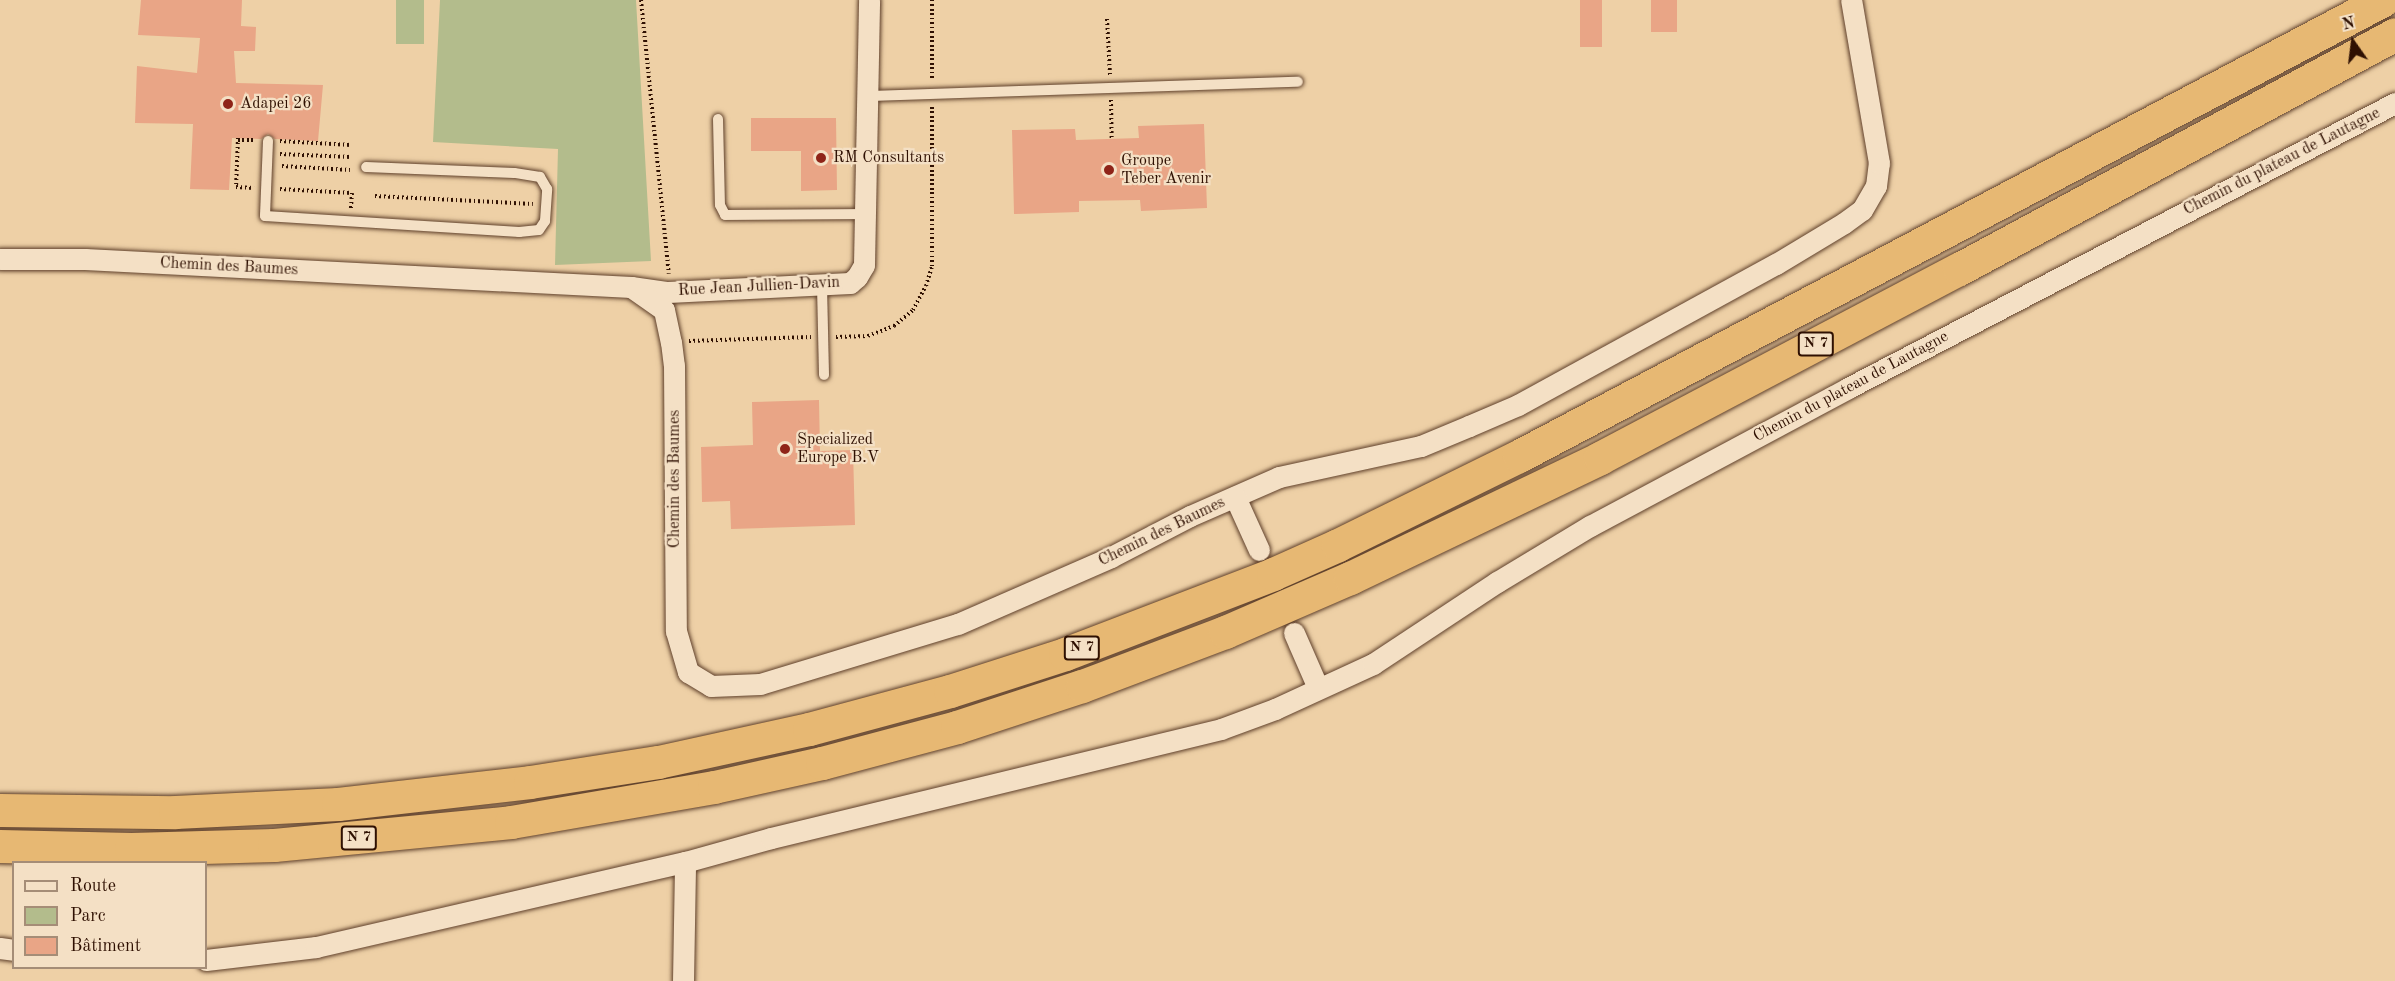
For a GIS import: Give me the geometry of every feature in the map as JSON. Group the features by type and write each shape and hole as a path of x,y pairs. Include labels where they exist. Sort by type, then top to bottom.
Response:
{"highway":[{"name":"N 7","path":"0,810 175,812 338,804 530,782 658,762 809,729 950,691 1065,654 1273,574 1338,545 1519,456 2383,0"},
{"name":"N 7","path":"0,846 131,849 274,845 511,822 714,787 822,763 957,727 1082,686 1225,632 1350,578 1600,458 1959,269 2395,34"}],"street":[{"name":"Rue Jean Jullien-Davin","path":"631,287 668,292 822,286 850,283 857,277 864,265 869,0"},
{"path":"1235,497 1279,477 1421,446 1518,405 1776,264 1862,210 1876,186 1879,163 1851,0"},
{"name":"Chemin du plateau de Lautagne","path":"1318,688 1373,664 1497,582 1590,526 1848,388 2395,103"},
{"name":"Chemin des Baumes","path":"0,259 85,259 631,287 664,310 671,342 674,365 676,631 688,672 711,686 760,684 958,624 1111,557 1190,516 1235,497 1258,550"},
{"path":"207,960 316,947 685,862 771,838 1221,729 1275,709 1318,688 1294,633"},
{"path":"683,981 685,862"}],"lane":[{"path":"868,96 1298,82"},
{"path":"718,119 720,205 725,215 865,214"},
{"path":"268,141 265,216 519,232 539,230 545,221 547,189 540,177 514,173 366,167"},
{"path":"822,286 824,375"}],"path":[{"path":"641,0 669,268 668,292"},
{"path":"238,138 236,187 352,193 351,221"},
{"path":"280,141 351,145"},
{"path":"279,154 351,157"},
{"path":"279,166 350,170"},
{"path":"375,196 546,205"}],"green space":[{"path":"396,0 424,0 424,44 396,44"},
{"path":"440,0 636,0 651,261 555,265 558,149 433,142"}],"building":[{"name":"Adapei 26","path":"141,0 242,0 241,26 256,27 255,51 234,51 236,83 323,85 318,141 275,139 268,134 261,139 232,138 229,190 190,189 193,124 135,123 137,66 197,73 200,38 138,35"},
{"path":"1580,0 1602,0 1602,47 1580,47"},
{"path":"1651,0 1677,0 1677,32 1651,32"},
{"name":"RM Consultants","path":"751,118 836,118 837,190 801,191 801,151 751,151"},
{"name":"Groupe Teber Avenir","path":"1204,124 1207,208 1141,211 1140,200 1079,201 1079,212 1014,214 1012,130 1075,129 1076,140 1139,138 1138,126"},
{"path":"819,400 820,451 853,450 855,525 731,529 730,501 702,502 701,447 753,445 752,402"}],"place":[{"name":"Adapei 26","path":"228,104"},
{"name":"RM Consultants","path":"821,158"},
{"name":"Groupe Teber Avenir","path":"1109,170"},
{"name":"Specialized Europe B.V","path":"785,449"}]}
